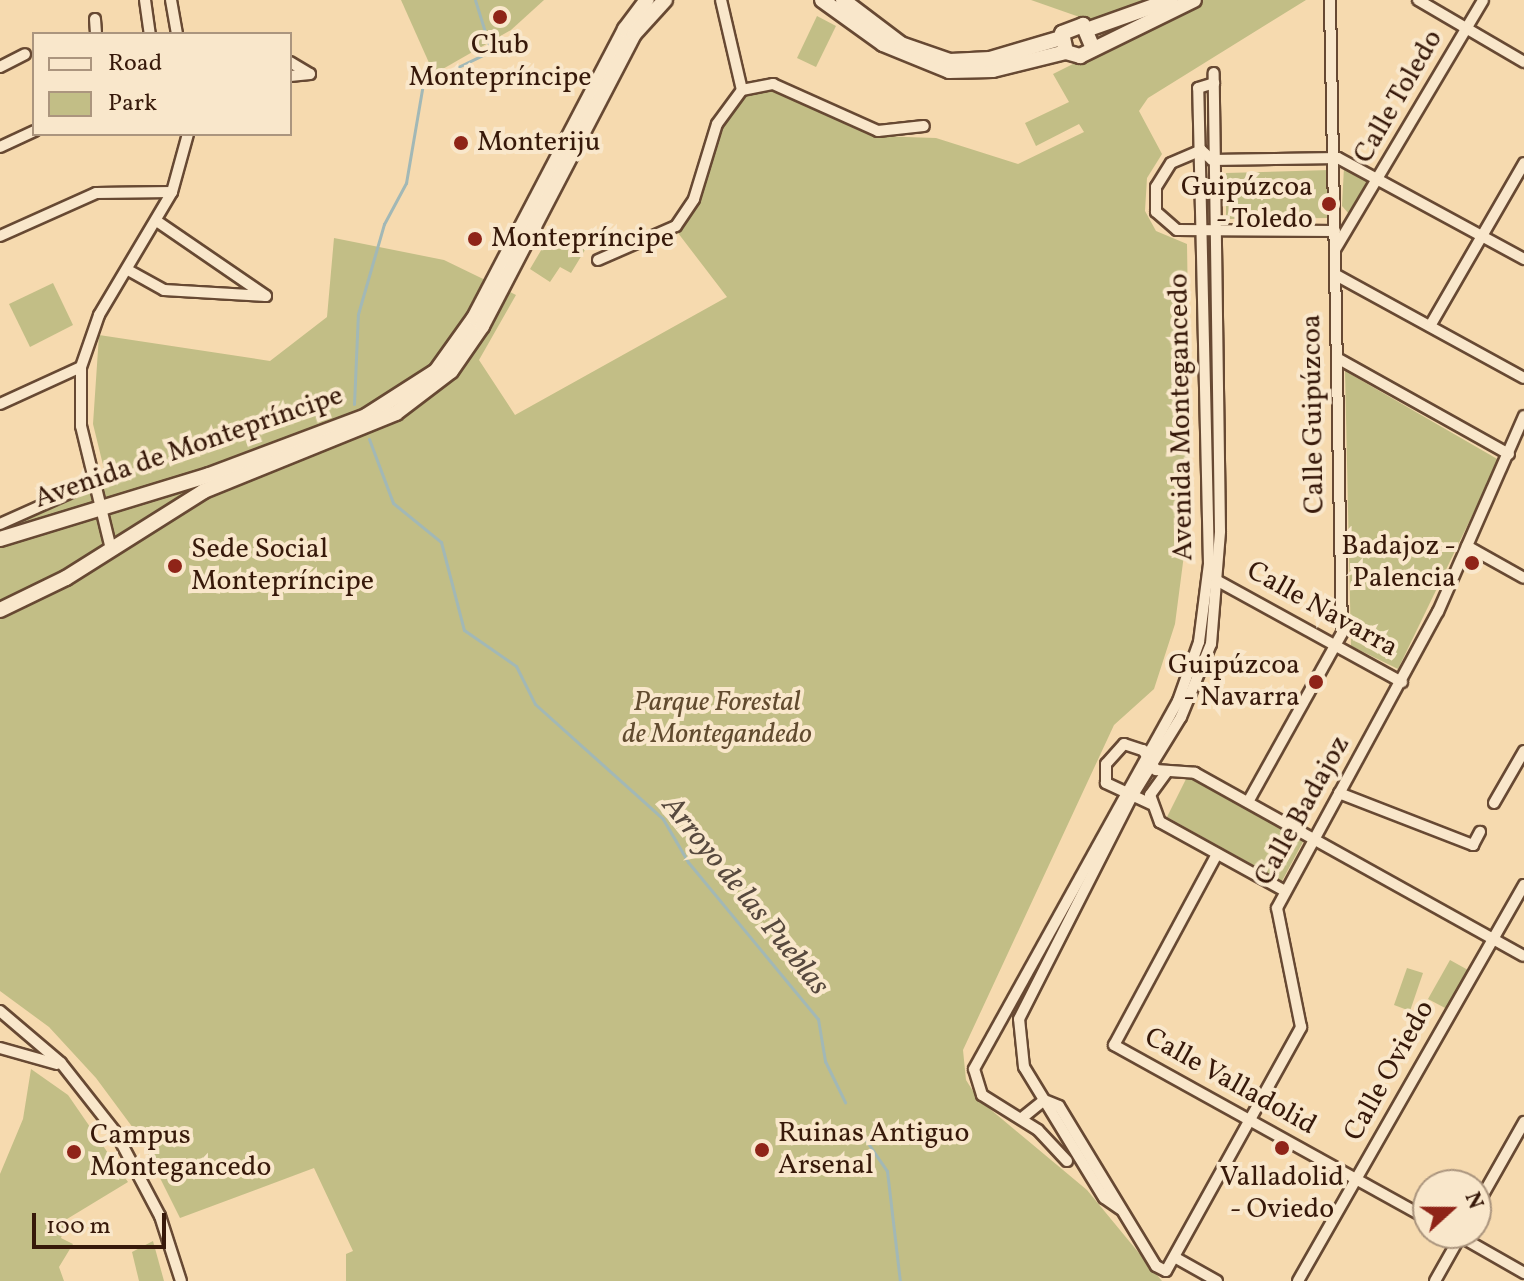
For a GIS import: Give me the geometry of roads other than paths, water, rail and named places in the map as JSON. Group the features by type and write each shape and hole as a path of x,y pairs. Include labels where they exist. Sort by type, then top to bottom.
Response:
{"street":[{"path":"145,0 150,32"},
{"path":"171,0 177,32"},
{"name":"Avenida de Montepríncipe","path":"0,539 100,509 366,416 436,371 474,318 625,29 647,0"},
{"name":"Avenida de Montepríncipe","path":"0,610 111,549 204,491 396,413 451,371 482,326 634,34 665,0"},
{"path":"721,0 742,90"},
{"path":"822,0 883,44 949,71 993,70 1063,45 1071,25 1089,29 1171,0"},
{"path":"843,0 901,44 950,61 990,59 1063,45 1080,56 1092,46 1194,0"},
{"name":"Calle Guipúzcoa","path":"1248,802 1342,633 1335,250 1338,158 1330,0"},
{"path":"1418,0 1524,62"},
{"name":"Calle Toledo","path":"1335,250 1483,0"},
{"path":"95,19 96,32"},
{"path":"1089,29 1092,46"},
{"path":"0,67 25,54"},
{"path":"292,63 310,74 292,76"},
{"name":"Avenida Montegancedo","path":"1067,1161 1022,1118 982,1095 974,1080 1001,1019 1178,701 1205,614 1208,232 1214,78 1198,88 1208,232 1218,581 1198,682 1149,758"},
{"path":"598,260 676,226 694,199 717,124 742,90 773,84 878,131 924,126"},
{"path":"0,147 32,132"},
{"path":"111,549 81,426 81,367 99,315 158,222 172,192 187,136"},
{"path":"1335,231 1208,232 1166,225 1155,203 1165,169 1201,150 1212,160 1338,158 1380,177 1524,259"},
{"path":"1430,326 1524,163"},
{"path":"0,236 96,193 172,192"},
{"path":"1336,212 1356,217"},
{"path":"128,270 164,290 266,296 158,222"},
{"path":"1336,275 1524,378"},
{"path":"1337,358 1509,454"},
{"path":"0,404 81,367"},
{"name":"Calle Badajoz","path":"1163,1272 1176,1258 1301,1027 1276,930 1285,891 1402,682 1524,416"},
{"path":"0,524 94,482"},
{"path":"1467,546 1524,578"},
{"name":"Calle Navarra","path":"1218,581 1402,682"},
{"path":"1285,891 1163,825 1151,804 1127,797 1104,777 1109,758 1124,744 1149,758 1166,773 1195,773 1524,956"},
{"path":"1494,803 1524,751"},
{"path":"1151,804 1166,773"},
{"path":"1339,793 1473,845 1480,832"},
{"name":"Avenida Montegancedo","path":"1127,797 1026,1000 1019,1031 1024,1067 1044,1100 1059,1106 1120,1209 1163,1272"},
{"name":"Calle Valladolid","path":"1217,854 1114,1045 1412,1210"},
{"name":"Calle Oviedo","path":"1298,1281 1524,885"},
{"path":"0,1011 74,1079 138,1170 181,1281"},
{"path":"1001,1019 1019,1031"},
{"path":"0,1048 41,1056 74,1079"},
{"path":"1022,1118 1044,1100"},
{"path":"1492,1179 1524,1122"},
{"path":"1435,1281 1451,1249"},
{"path":"1483,1249 1524,1273"},
{"path":"1176,1258 1217,1281"}],"waterway":[{"name":"Arroyo de las Pueblas","path":"354,404 358,314 384,224 406,183 423,84 491,51 475,0"},
{"name":"Arroyo de las Pueblas","path":"369,439 393,503 441,542 464,630 516,666 535,704 663,819 688,862 818,1019 825,1061 845,1102"},
{"name":"Arroyo de las Pueblas","path":"859,1130 887,1171 900,1281"}],"place":[{"name":"Club Montepríncipe","path":"500,17"},
{"name":"Monteriju","path":"461,143"},
{"name":"Guipúzcoa - Toledo","path":"1329,204"},
{"name":"Montepríncipe","path":"475,239"},
{"name":"Badajoz - Palencia","path":"1472,563"},
{"name":"Sede Social Montepríncipe","path":"175,566"},
{"name":"Guipúzcoa - Navarra","path":"1316,682"},
{"name":"Valladolid - Oviedo","path":"1282,1148"},
{"name":"Ruinas Antiguo Arsenal","path":"762,1150"},
{"name":"Campus Montegancedo","path":"74,1152"}],"park label":[{"name":"Parque Forestal de Montegandedo","path":"717,719"}]}
